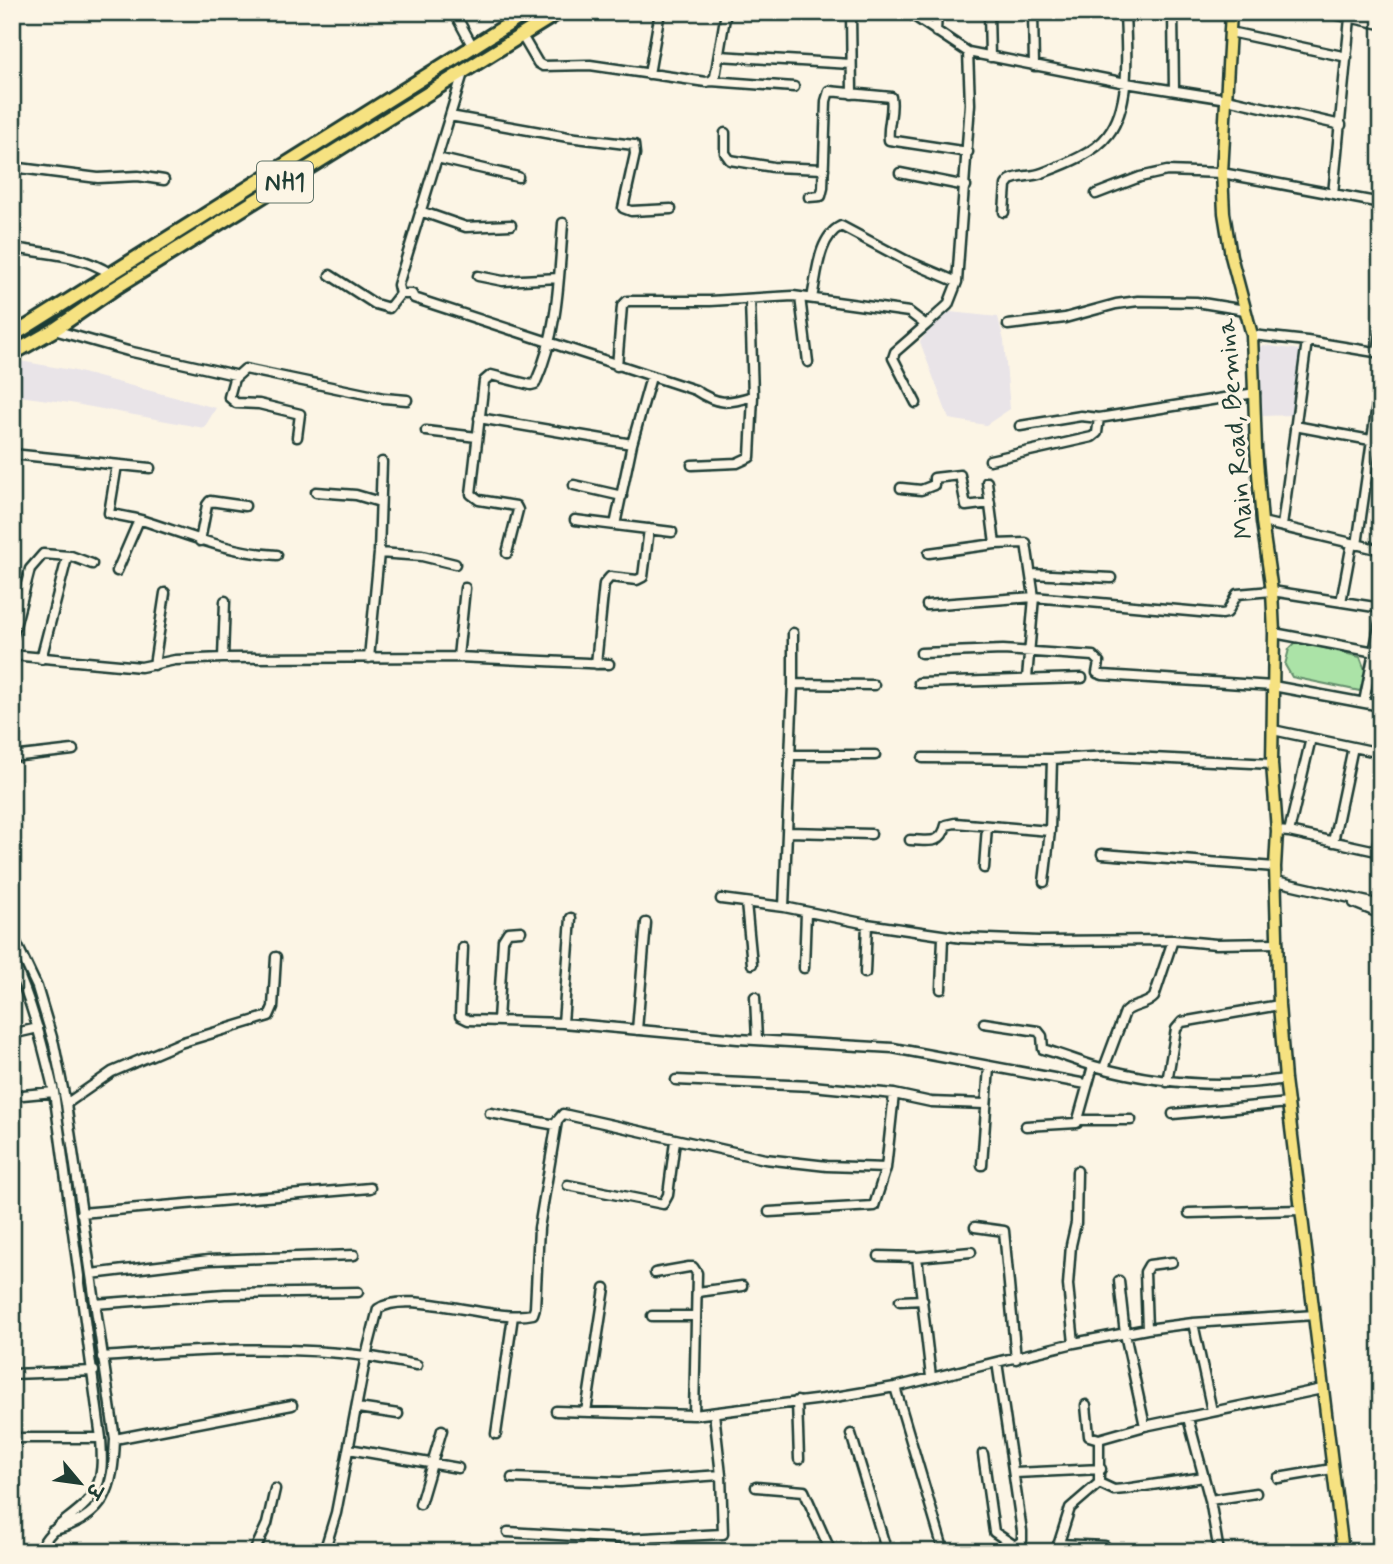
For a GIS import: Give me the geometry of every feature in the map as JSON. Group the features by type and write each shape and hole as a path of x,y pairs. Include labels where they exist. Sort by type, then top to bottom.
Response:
{"highway":[{"name":"NH1","path":"12,336 528,12"},
{"name":"NH1","path":"12,354 559,12"}],"main road":[{"name":"Main Road, Bemina","path":"1231,12 1222,173 1227,232 1252,335 1256,449 1262,522 1272,591 1272,764 1277,831 1275,867 1279,1005 1285,1079 1343,1552"}],"street":[{"path":"454,12 473,47"},
{"path":"649,74 660,12"},
{"path":"711,82 715,77 726,12"},
{"path":"851,12 852,94"},
{"path":"908,12 968,52 1126,83 1227,99 1341,125"},
{"path":"936,32 937,12"},
{"path":"989,12 990,57"},
{"path":"1033,12 1034,66"},
{"path":"1004,212 1006,185 1010,180 1039,174 1060,165 1081,155 1107,136 1114,124 1126,83 1125,12"},
{"path":"1173,12 1174,90"},
{"path":"1324,12 1381,24"},
{"path":"1333,194 1350,18"},
{"path":"1230,32 1347,57"},
{"path":"521,34 538,62 543,65 590,65 711,82 794,87"},
{"path":"916,403 893,358 895,352 948,305 957,282 968,152 968,52"},
{"path":"719,56 851,64"},
{"path":"400,294 398,285 463,71"},
{"path":"809,197 822,194 826,101 829,91 891,97 887,130 889,140 968,152"},
{"path":"450,116 542,133 634,145 635,154 623,208 631,211 671,209"},
{"path":"725,133 725,153 730,160 773,167 824,169"},
{"path":"437,158 518,177"},
{"path":"12,167 98,178 138,176 164,180"},
{"path":"1097,194 1153,172 1222,173 1381,203"},
{"path":"900,173 966,186"},
{"path":"421,211 466,227 511,225"},
{"path":"507,553 518,510 514,505 479,500 471,494 479,418 487,377 491,375 535,384 550,342 563,223"},
{"path":"812,298 823,248 829,234 841,226 905,260 957,282"},
{"path":"12,248 71,257 97,264 111,274"},
{"path":"330,275 374,304 389,308 400,294"},
{"path":"478,276 503,281 559,278"},
{"path":"400,294 412,294 414,298 695,390 710,400 732,403 753,396"},
{"path":"617,366 624,303 800,297 909,312 926,325"},
{"path":"800,297 808,362"},
{"path":"692,465 737,463 750,457 753,396 750,299"},
{"path":"1008,325 1065,318 1116,304 1138,302 1196,302 1245,310"},
{"path":"54,330 128,351 235,375 245,369 384,398 407,400"},
{"path":"1252,335 1379,353 1381,333"},
{"path":"1282,526 1307,341"},
{"path":"235,375 229,397 236,403 259,404 300,414 297,437"},
{"path":"615,524 650,377"},
{"path":"1341,602 1355,544 1381,377"},
{"path":"1020,426 1081,416 1099,418 1255,393"},
{"path":"479,418 632,444"},
{"path":"990,460 1092,437 1097,433 1099,418"},
{"path":"1295,426 1381,442"},
{"path":"426,431 477,437"},
{"path":"12,454 150,468"},
{"path":"369,658 379,552 382,461"},
{"path":"117,465 109,513 251,554 277,555"},
{"path":"901,488 921,490 934,485 934,478 960,474 966,506 990,503"},
{"path":"987,482 995,544"},
{"path":"574,485 622,496"},
{"path":"316,492 356,495 380,502"},
{"path":"200,541 210,501 245,506"},
{"path":"117,571 139,520"},
{"path":"575,520 672,532"},
{"path":"1262,522 1381,550"},
{"path":"596,664 604,584 610,577 637,580 643,577 649,529"},
{"path":"929,554 995,544 1026,543 1034,597 1027,678"},
{"path":"379,552 422,556 455,564"},
{"path":"12,638 34,562 43,554 69,556 92,564"},
{"path":"41,659 69,556"},
{"path":"1031,574 1111,578"},
{"path":"458,657 465,588"},
{"path":"927,605 1034,597 1222,614 1227,613 1237,594 1272,591 1381,608"},
{"path":"154,665 165,593"},
{"path":"223,658 225,601"},
{"path":"1364,702 1381,617"},
{"path":"784,907 793,633"},
{"path":"1274,633 1375,652"},
{"path":"921,653 1031,651 1093,656 1099,662 1097,673 1102,675 1273,686 1381,706"},
{"path":"12,655 141,667 175,660 223,658 458,657 609,664"},
{"path":"919,683 1082,678"},
{"path":"793,684 874,685"},
{"path":"1273,730 1379,753 1381,734"},
{"path":"1289,832 1311,738"},
{"path":"1333,842 1353,747"},
{"path":"12,757 73,750"},
{"path":"790,755 875,755"},
{"path":"923,758 1052,759 1112,756 1272,764"},
{"path":"1044,882 1050,831 1052,759"},
{"path":"910,840 937,840 943,836 949,824 1050,831"},
{"path":"984,868 988,826"},
{"path":"1277,831 1378,852 1381,829"},
{"path":"788,832 871,834"},
{"path":"1102,854 1275,867"},
{"path":"1276,881 1381,905"},
{"path":"1342,897 1381,914"},
{"path":"721,899 784,907 943,937 1039,941 1173,940 1216,944 1278,943"},
{"path":"746,903 752,964"},
{"path":"804,968 806,912"},
{"path":"564,1023 570,918"},
{"path":"637,1030 646,923"},
{"path":"865,973 867,924"},
{"path":"498,1020 503,940 508,932 521,931"},
{"path":"12,934 37,987 54,1044 66,1104 115,1439 112,1479 98,1508 83,1519 52,1531"},
{"path":"940,989 943,937"},
{"path":"1104,1068 1125,1012 1132,1007 1148,1003 1154,997 1173,940"},
{"path":"463,948 460,1016 468,1020 564,1023 757,1040 893,1048 1086,1084"},
{"path":"66,1104 113,1072 180,1044 269,1016 273,1007 276,957"},
{"path":"12,958 27,991 54,1092 101,1438 100,1475 95,1491 87,1502 52,1531 39,1552"},
{"path":"755,997 757,1040"},
{"path":"1167,1082 1176,1029 1182,1022 1279,1005"},
{"path":"984,1023 1040,1032 1043,1049 1093,1066 1167,1082 1227,1085 1285,1079"},
{"path":"12,1034 38,1028"},
{"path":"1026,1126 1073,1125 1079,1120 1086,1084 1093,1066"},
{"path":"982,1165 989,1067"},
{"path":"676,1080 812,1086 894,1094 931,1102 985,1104"},
{"path":"12,1096 54,1092"},
{"path":"769,1212 874,1206 886,1168 894,1094"},
{"path":"1173,1114 1289,1103"},
{"path":"490,1113 556,1125"},
{"path":"324,1552 336,1513 366,1356 378,1309 385,1304 408,1302 513,1316 533,1314 540,1228 556,1125 563,1114 765,1159 827,1166 886,1168"},
{"path":"1079,1120 1131,1120"},
{"path":"568,1185 663,1203 668,1195 675,1141"},
{"path":"1074,1343 1068,1285 1071,1245 1076,1223 1077,1171"},
{"path":"81,1213 370,1188"},
{"path":"1189,1213 1301,1210"},
{"path":"975,1227 1004,1231 1016,1359"},
{"path":"879,1256 917,1257 971,1252"},
{"path":"91,1274 209,1260 354,1255"},
{"path":"917,1257 931,1377"},
{"path":"1147,1329 1145,1272 1149,1265 1172,1262"},
{"path":"655,1273 693,1267 696,1273 698,1292 694,1415"},
{"path":"1119,1281 1125,1334 1145,1426"},
{"path":"698,1292 743,1286"},
{"path":"586,1412 605,1288"},
{"path":"94,1304 225,1294 358,1293"},
{"path":"900,1301 923,1300"},
{"path":"556,1410 694,1415 714,1413 895,1387 1074,1343 1147,1329 1193,1323 1315,1315"},
{"path":"496,1434 513,1316"},
{"path":"652,1316 696,1316"},
{"path":"1193,1323 1212,1411"},
{"path":"102,1357 216,1350 319,1349 417,1365"},
{"path":"998,1362 1022,1531 1022,1541 1013,1550"},
{"path":"12,1374 94,1371"},
{"path":"895,1387 944,1552"},
{"path":"1086,1405 1089,1436 1099,1439 1145,1426 1322,1389"},
{"path":"797,1401 799,1459"},
{"path":"115,1439 292,1405"},
{"path":"358,1408 398,1414"},
{"path":"508,1532 625,1539 723,1534 721,1475 714,1413"},
{"path":"1188,1418 1210,1500 1219,1552"},
{"path":"420,1504 442,1430"},
{"path":"851,1434 887,1552"},
{"path":"12,1438 101,1438"},
{"path":"1099,1439 1099,1483 1070,1508 1057,1548 1105,1546 1109,1552"},
{"path":"349,1449 458,1468"},
{"path":"983,1454 994,1532 1012,1544 1013,1550"},
{"path":"1015,1473 1101,1469"},
{"path":"1278,1478 1332,1469"},
{"path":"512,1478 620,1482 721,1475"},
{"path":"1099,1483 1114,1490 1204,1478"},
{"path":"755,1487 804,1491 831,1552"},
{"path":"254,1552 267,1524 275,1489"},
{"path":"1210,1500 1256,1493"},
{"path":"625,1539 625,1552"}],"shaded area":[{"path":"950,312 998,317 1004,341 1010,409 986,425 949,419 920,342 935,321"},
{"path":"1263,345 1300,350 1293,415 1261,416 1254,351"},
{"path":"20,361 71,370 216,408 204,428 12,395 12,367"}],"green space":[{"path":"1297,641 1360,657 1367,675 1360,691 1292,677 1285,665 1289,649"}]}
